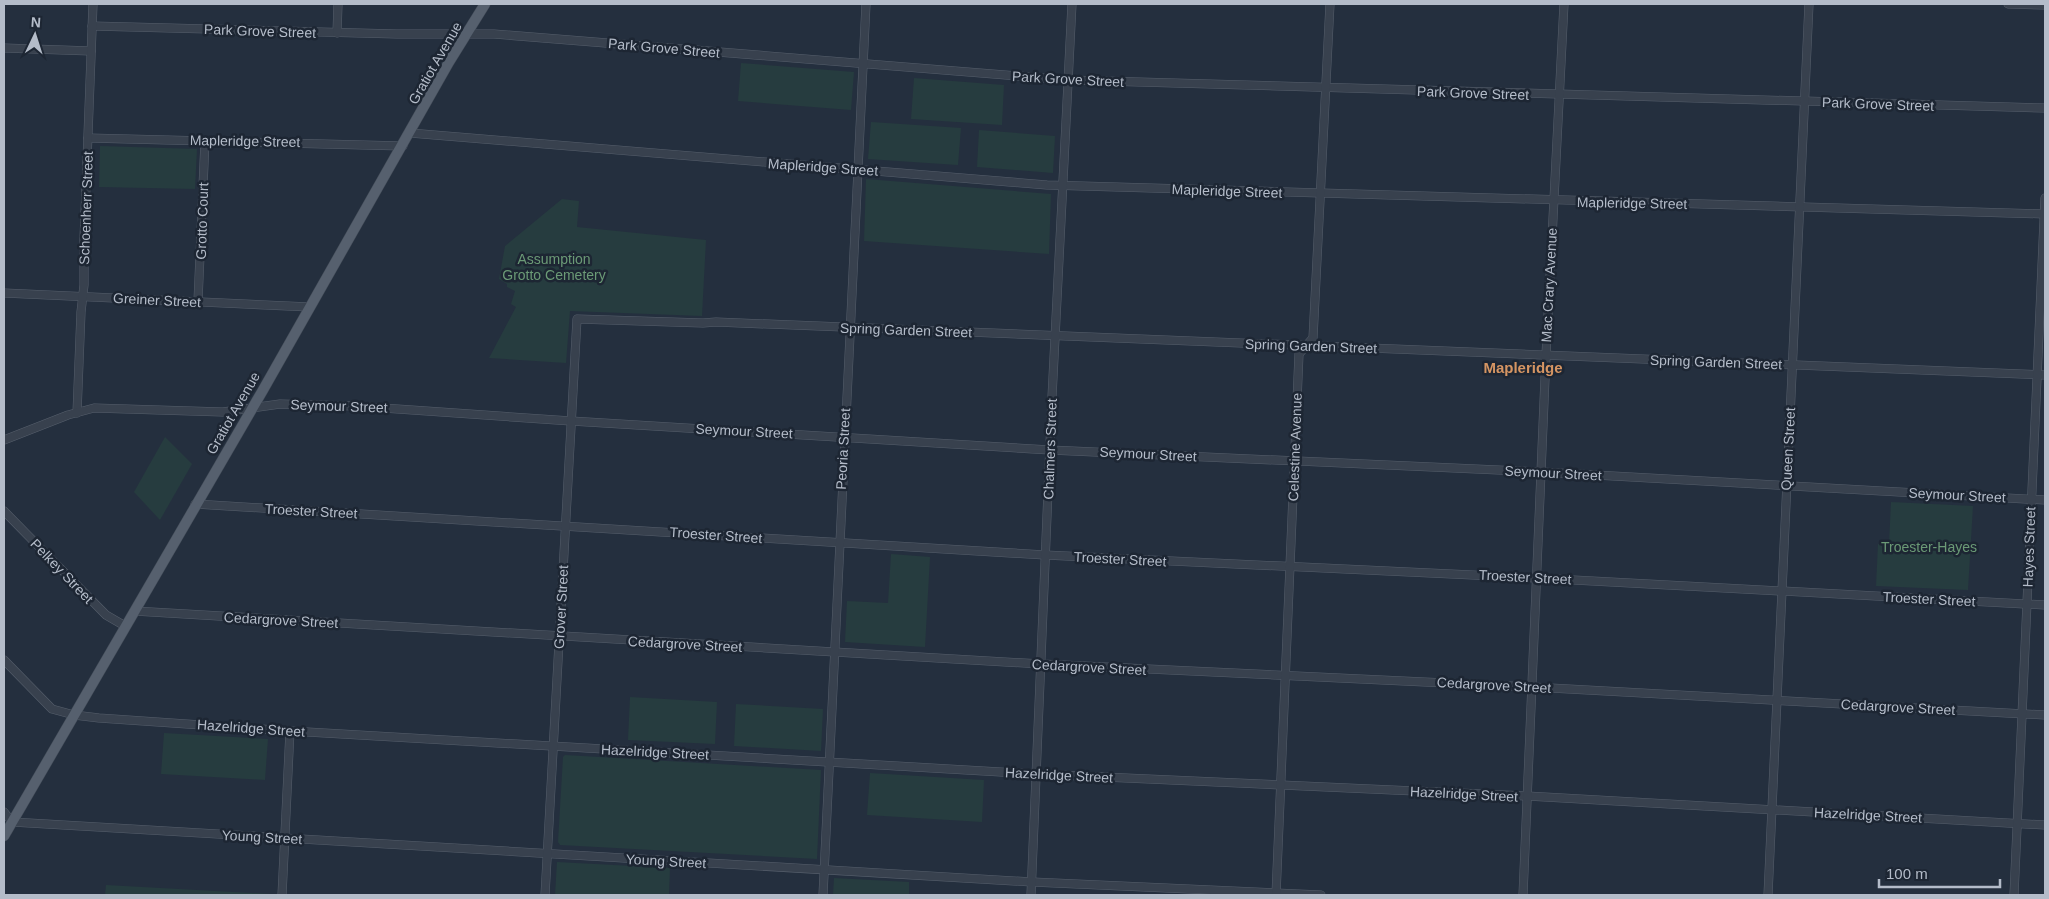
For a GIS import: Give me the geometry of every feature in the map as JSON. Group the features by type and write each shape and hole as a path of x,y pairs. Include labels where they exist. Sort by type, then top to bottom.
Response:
{"main road":[{"name":"Gratiot Avenue","path":"4,836 485,4"}],"street":[{"name":"Schoenherr Street","path":"77,412 93,4"},
{"path":"337,33 338,4"},
{"name":"Peoria Street","path":"823,895 866,4"},
{"name":"Chalmers Street","path":"1031,895 1055,336 1072,4"},
{"name":"Celestine Avenue","path":"1276,894 1299,354 1313,338 1330,4"},
{"name":"Mac Crary Avenue","path":"1523,895 1553,201 1564,4"},
{"name":"Queen Street","path":"1768,895 1809,4"},
{"path":"2008,4 2045,5"},
{"name":"Park Grove Street","path":"92,26 337,33 494,34 1068,80 1326,89 2045,108"},
{"path":"4,48 91,52"},
{"name":"Mapleridge Street","path":"410,133 1063,185 1553,201 2045,214"},
{"name":"Mapleridge Street","path":"88,138 403,146"},
{"name":"Grotto Court","path":"198,301 205,141"},
{"name":"Hayes Street","path":"2014,895 2031,499 2041,375 2045,198"},
{"name":"Greiner Street","path":"4,293 310,306"},
{"name":"Spring Garden Street","path":"577,319 849,327 2041,375"},
{"name":"Grover Street","path":"545,895 577,319"},
{"name":"Seymour Street","path":"4,440 77,412 94,408 223,412 280,404 354,406 1050,450 1541,472 2045,500"},
{"name":"Troester Street","path":"195,504 1045,555 1536,578 2045,606"},
{"name":"Pelkey Street","path":"4,510 106,615 125,626"},
{"name":"Cedargrove Street","path":"134,611 1041,664 1532,687 2045,715"},
{"name":"Hazelridge Street","path":"4,660 52,710 74,715 290,731 1036,774 1527,796 2045,825"},
{"path":"282,895 290,731"},
{"path":"4,812 12,822"},
{"name":"Young Street","path":"12,822 1032,882 1321,895"}],"green space":[{"path":"741,63 854,72 851,110 738,101"},
{"path":"914,78 1004,85 1002,125 911,119"},
{"path":"871,122 961,128 958,165 868,159"},
{"path":"979,130 1055,136 1053,173 977,167"},
{"path":"100,146 197,149 195,189 99,187"},
{"path":"866,179 1051,194 1049,254 864,241"},
{"name":"Assumption Grotto Cemetery","path":"562,199 579,201 577,227 706,240 702,316 570,311 566,363 489,358 516,307 511,304 515,291 507,287 507,284 499,279 505,246"},
{"path":"165,437 192,464 160,520 134,492"},
{"name":"Troester-Hayes","path":"1891,502 1973,506 1968,590 1876,586 1878,544 1889,544"},
{"path":"891,554 930,557 925,647 845,642 847,601 888,603"},
{"path":"630,697 717,702 715,744 628,740"},
{"path":"736,704 823,709 821,751 734,746"},
{"path":"164,733 268,739 265,780 161,774"},
{"path":"565,755 821,770 817,859 560,845 558,842 563,757"},
{"path":"870,773 984,780 982,822 867,815"},
{"path":"557,862 670,868 669,895 555,895"},
{"path":"834,878 909,882 909,895 833,895"},
{"path":"106,885 272,894 272,895 105,895"}],"district":[{"name":"Mapleridge","path":"1523,368"}]}
